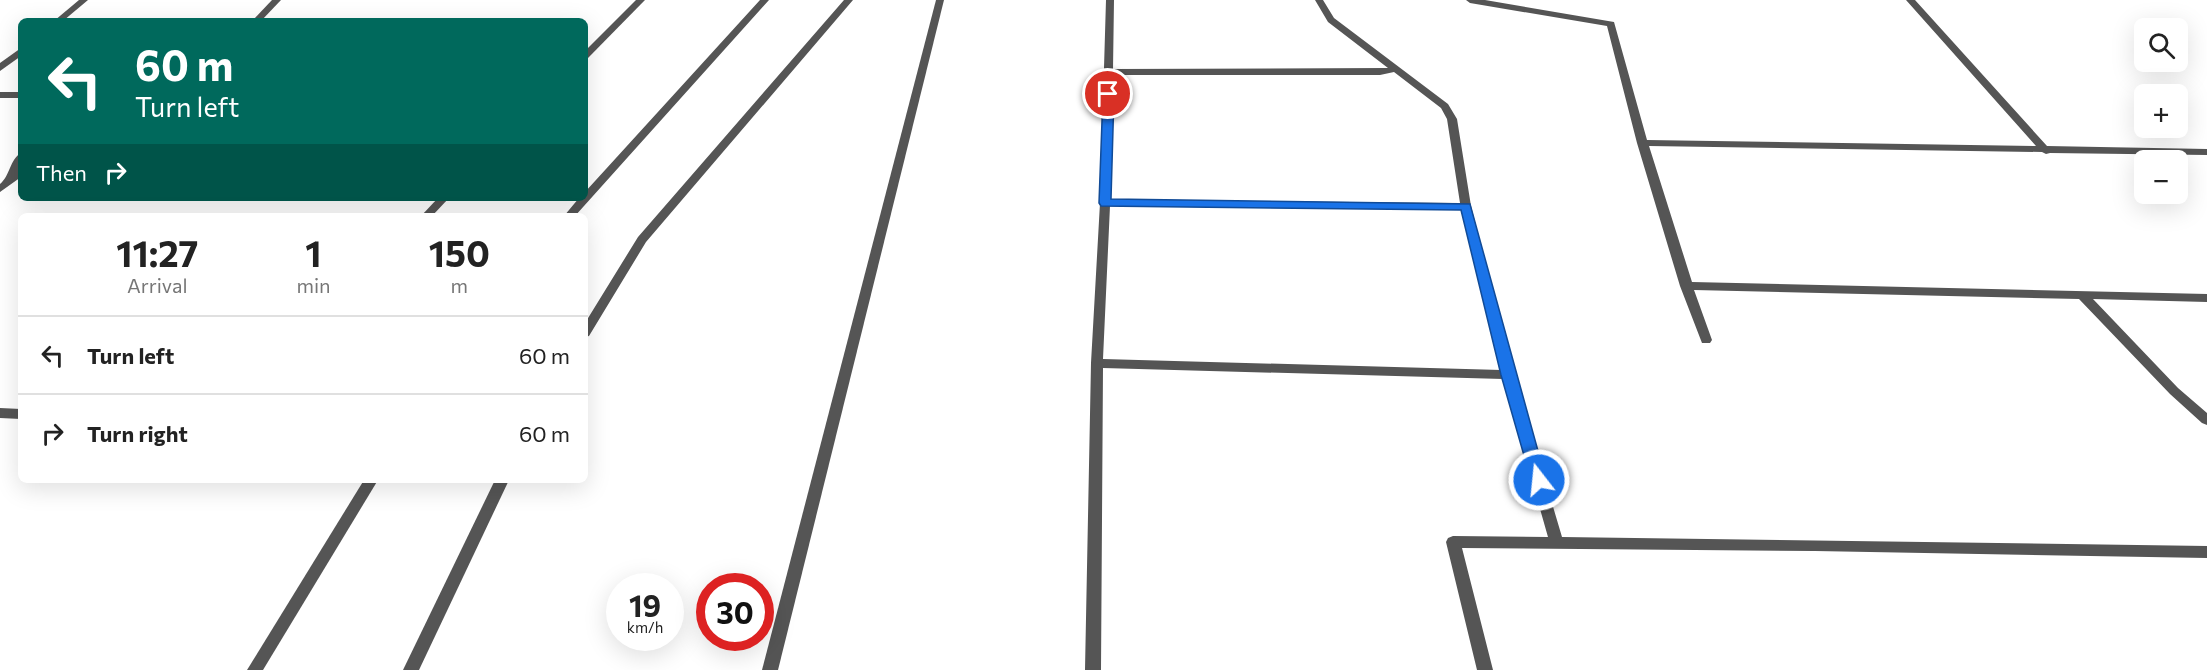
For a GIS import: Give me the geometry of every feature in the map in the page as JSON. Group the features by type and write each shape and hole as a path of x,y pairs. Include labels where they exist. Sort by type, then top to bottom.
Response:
{"street":[{"path":"62,18 84,0"},
{"path":"259,18 277,0"},
{"path":"588,53 641,0"},
{"path":"588,195 765,0"},
{"path":"588,328 642,240 849,0"},
{"path":"770,670 940,0"},
{"path":"1093,670 1097,363 1105,203 1110,0"},
{"path":"1319,0 1332,20 1445,106 1452,119 1466,206 1508,375 1557,543"},
{"path":"1470,0 1611,24 1642,143 1686,286 1706,340"},
{"path":"1910,0 2046,151"},
{"path":"0,68 18,53"},
{"path":"1108,72 1380,72 1396,69"},
{"path":"0,94 18,95"},
{"path":"1642,143 2207,152"},
{"path":"11,179 18,163"},
{"path":"0,189 18,174"},
{"path":"429,213 441,201"},
{"path":"572,213 583,201"},
{"path":"1105,203 1466,206"},
{"path":"1686,286 2207,298"},
{"path":"2083,296 2174,391 2207,420"},
{"path":"1097,363 1508,375"},
{"path":"0,413 18,414"},
{"path":"255,670 369,483"},
{"path":"411,670 501,483"},
{"path":"1485,670 1453,542 1815,544 2207,552"}],"route":[{"path":"1108,94 1105,203 1466,206 1508,375 1539,480"}]}
